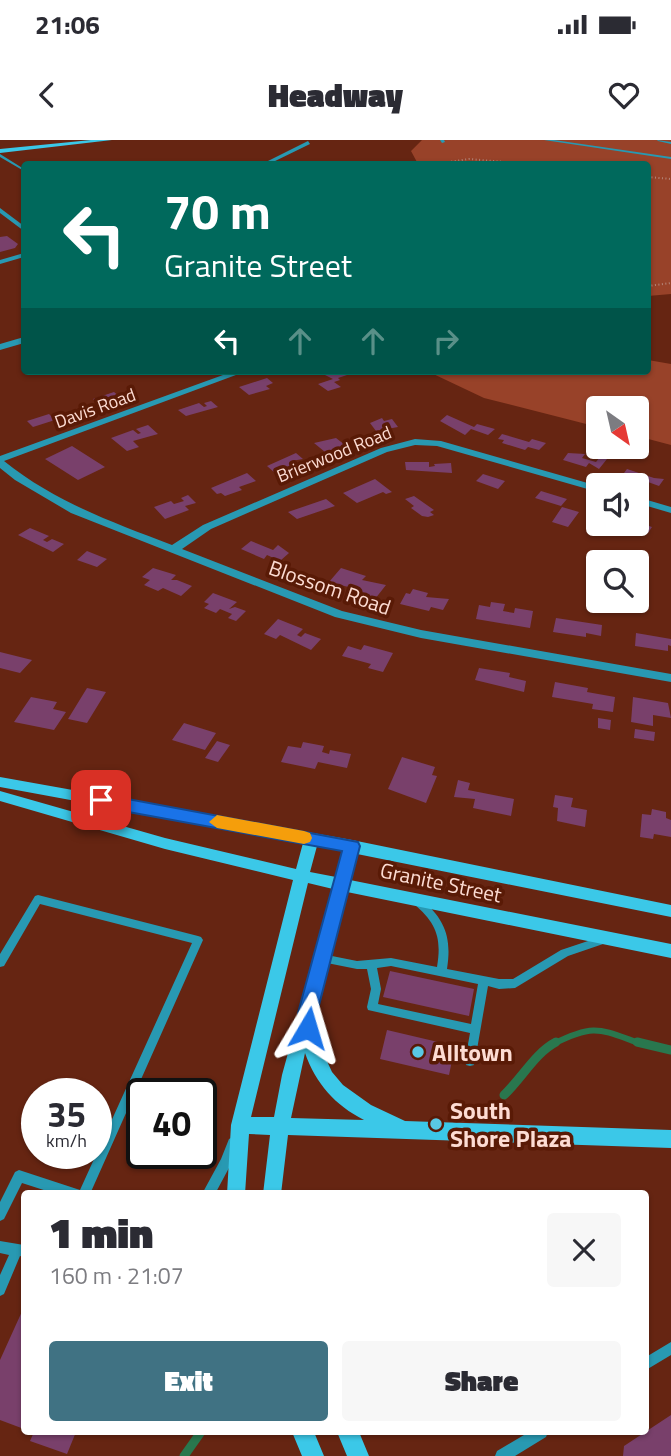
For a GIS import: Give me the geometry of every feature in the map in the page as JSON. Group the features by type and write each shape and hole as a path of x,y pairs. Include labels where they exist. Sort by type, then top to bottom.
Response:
{"main road":[{"path":"0,153 109,140"},
{"name":"Granite Street","path":"0,782 352,846 671,911"},
{"name":"Granite Street","path":"0,796 167,842 300,874 671,951"},
{"path":"236,1190 240,1125 300,874 311,839"},
{"path":"272,1190 280,1128 307,1013 352,846"},
{"path":"307,1013 310,1043 326,1081 354,1106 407,1132"},
{"path":"240,1125 671,1139"},
{"path":"304,1435 313,1456"},
{"path":"349,1435 358,1456"}],"street":[{"path":"271,161 308,143"},
{"path":"0,210 21,227"},
{"path":"0,262 21,256"},
{"path":"0,347 21,341"},
{"name":"Davis Road","path":"0,461 231,375"},
{"name":"Brierwood Road","path":"174,549 207,527 384,450 408,443 447,445 586,486"},
{"name":"Blossom Road","path":"0,461 67,508 325,610 366,622 671,678"},
{"path":"649,504 671,510"}],"lane":[{"path":"546,140 663,154 671,158"},
{"path":"659,140 671,142"},
{"path":"0,153 21,168"},
{"path":"413,897 433,916 441,929 445,951 441,972"},
{"path":"0,963 38,899 198,940 85,1190"},
{"path":"322,958 357,965 391,961 499,984 516,983 565,953 610,938"},
{"path":"371,964 376,981 372,1007 475,1030"},
{"path":"470,1061 484,981"},
{"path":"210,1190 226,1162 240,1125"},
{"path":"0,1215 19,1176 63,1190"},
{"path":"0,1247 21,1251 0,1290"},
{"path":"649,1362 671,1348"},
{"path":"502,1456 536,1435"}],"path":[{"path":"459,161 497,161"},
{"path":"651,177 671,179"},
{"path":"651,286 671,283"}],"shaded area":[{"path":"422,140 671,140 671,294 651,296 651,161 416,161 411,151"},
{"path":"651,361 671,364 671,445 649,439 649,396 586,396 586,424 484,398 435,375 651,375"}],"building":[{"path":"7,236 18,244 15,248 0,252 0,237"},
{"path":"325,375 347,375 334,382 341,387 328,391 318,384 333,379"},
{"path":"267,378 273,383 266,386 270,389 249,395 239,387"},
{"path":"114,392 120,397 99,404 93,399"},
{"path":"211,401 218,407 186,416 178,410 199,403 204,407 207,406 204,403"},
{"path":"49,414 55,420 33,427 27,421"},
{"path":"447,415 474,427 477,424 495,429 488,435 471,429 465,435 440,421"},
{"path":"382,418 384,421 392,419 398,427 376,431 370,423"},
{"path":"148,425 158,434 133,441 139,447 127,451 111,438 133,430 141,433 136,429"},
{"path":"502,434 529,442 532,439 546,443 539,450 528,447 525,450 502,443 504,440 498,439"},
{"path":"336,438 345,445 325,452 314,443"},
{"path":"72,446 105,467 78,480 45,459"},
{"path":"296,453 303,459 291,461 297,465 275,473 267,466"},
{"path":"568,453 585,454 582,458 596,462 598,459 607,459 599,469 589,463 586,467 563,460"},
{"path":"405,462 429,462 429,467 451,463 452,473 406,470"},
{"path":"247,473 256,481 239,487 242,490 225,496 217,494 211,488"},
{"path":"483,474 505,481 498,489 476,481"},
{"path":"649,476 664,479 659,486 649,482"},
{"path":"375,479 392,492 383,492 357,503 343,493"},
{"path":"541,491 567,499 561,506 535,498"},
{"path":"188,495 196,503 185,506 189,510 165,519 154,507 171,501 174,504 184,501 181,498"},
{"path":"414,496 434,510 430,512 434,515 422,516 411,508 414,506 405,499"},
{"path":"326,499 335,506 297,519 288,512"},
{"path":"562,507 579,512 568,527 552,522"},
{"path":"30,528 49,536 43,540 47,542 52,539 64,544 53,552 18,535"},
{"path":"251,541 273,550 278,545 289,553 280,561 267,555 264,559 241,549"},
{"path":"87,551 107,559 97,567 77,560"},
{"path":"153,568 176,575 171,580 192,586 181,596 163,588 158,591 144,585 150,580 142,577"},
{"path":"341,568 366,576 362,580 386,585 375,599 358,593 360,590 329,582"},
{"path":"413,589 428,593 426,597 449,599 443,610 431,607 429,611 400,604 406,593 410,594"},
{"path":"213,593 237,602 229,609 235,607 246,611 236,621 228,618 232,614 220,609 216,613 204,608 209,604 204,602"},
{"path":"491,602 505,604 503,611 514,613 515,608 533,611 530,628 476,619 479,605 490,607"},
{"path":"556,618 602,625 601,636 586,633 586,637 553,632"},
{"path":"278,619 303,629 297,635 301,637 305,633 321,639 311,650 280,635 276,639 264,634"},
{"path":"636,633 671,639 671,646 668,645 668,651 635,646"},
{"path":"364,645 393,653 383,672 368,668 371,664 342,656 348,646 361,650"},
{"path":"0,652 32,660 20,673 0,668"},
{"path":"479,668 510,673 509,677 526,681 524,692 475,680"},
{"path":"555,682 588,688 587,692 615,697 613,712 592,709 593,704 552,697"},
{"path":"87,688 106,692 87,723 68,719"},
{"path":"31,697 57,702 53,709 66,712 54,730 14,722"},
{"path":"633,697 668,703 671,718 653,715 653,726 631,722"},
{"path":"598,718 611,720 610,730 598,728"},
{"path":"184,723 216,733 205,750 172,740"},
{"path":"635,729 655,732 654,741 634,738"},
{"path":"217,741 230,745 218,762 205,758"},
{"path":"303,742 324,746 322,752 329,754 330,750 351,754 347,768 318,762 315,769 281,762 288,746 301,748"},
{"path":"402,757 435,767 432,775 437,776 426,803 388,789"},
{"path":"458,780 470,783 468,790 514,799 511,816 473,808 475,799 454,797"},
{"path":"555,795 573,798 571,807 587,810 585,827 557,821 558,808 553,807"},
{"path":"652,809 666,812 666,818 671,820 671,837 654,834 653,839 640,837 642,814 651,815"},
{"path":"390,971 474,989 469,1016 383,997"},
{"name":"Alltown","path":"387,1030 455,1046 449,1075 380,1059"},
{"path":"21,1314 21,1428 0,1420 0,1360"},
{"path":"671,1415 671,1456 623,1456 624,1446 641,1435 649,1435 649,1430"},
{"path":"33,1435 75,1435 67,1454 30,1441"}],"waterway":[{"path":"553,1044 579,1033 597,1030 642,1044"},
{"path":"504,1095 535,1059 556,1042"},
{"path":"637,1042 671,1050"},
{"path":"184,1456 199,1435"}],"slow traffic":[{"path":"217,822 304,838"}],"place":[{"name":"Alltown","path":"418,1052"},
{"name":"South Shore Plaza","path":"436,1124"}],"route":[{"path":"101,800 352,846 307,1013 308,1028"}]}
